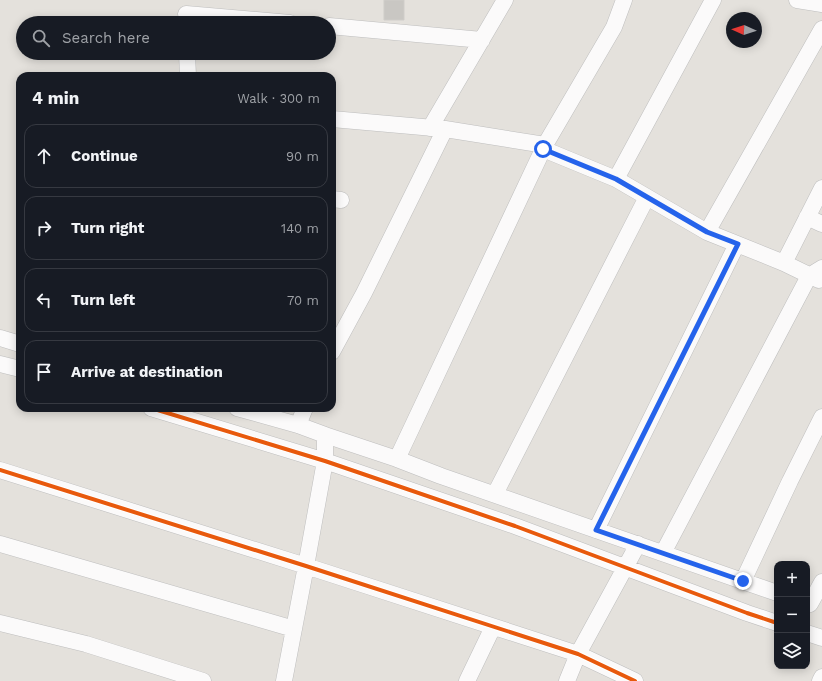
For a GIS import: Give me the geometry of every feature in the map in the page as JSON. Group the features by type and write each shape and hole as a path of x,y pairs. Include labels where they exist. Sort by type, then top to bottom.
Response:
{"street":[{"path":"336,345 364,293 438,128 482,40 505,0"},
{"path":"397,459 544,147 614,27 624,0"},
{"path":"616,179 713,0"},
{"path":"797,0 822,4"},
{"path":"186,12 224,16"},
{"path":"336,27 482,40"},
{"path":"707,232 822,29"},
{"path":"187,60 188,72"},
{"path":"336,119 438,128 544,147 616,179 707,232 818,275 663,553"},
{"path":"784,263 822,188"},
{"path":"494,494 647,196"},
{"path":"807,218 822,224"},
{"path":"596,530 738,244"},
{"path":"0,338 16,343"},
{"path":"0,364 16,369"},
{"path":"164,412 324,461 508,524 774,622"},
{"path":"252,412 298,424 325,436 397,459 774,592"},
{"path":"298,424 303,412"},
{"path":"743,581 822,417"},
{"path":"284,681 324,461 325,436"},
{"path":"0,470 306,566 578,654 635,681"},
{"path":"0,544 294,629"},
{"path":"567,681 578,654 624,567 638,544"},
{"path":"813,605 822,582"},
{"path":"0,623 86,644 203,681"},
{"path":"467,681 494,627"},
{"path":"810,634 822,638"},
{"path":"820,681 822,677"}],"building":[{"path":"384,0 404,0 404,20 384,20"}],"cycle path":[{"path":"164,412 325,461 515,526 774,622"},
{"path":"0,470 306,566 578,654 635,681"}],"route":[{"path":"543,149 616,179 707,232 738,244 596,530 743,581"}]}
